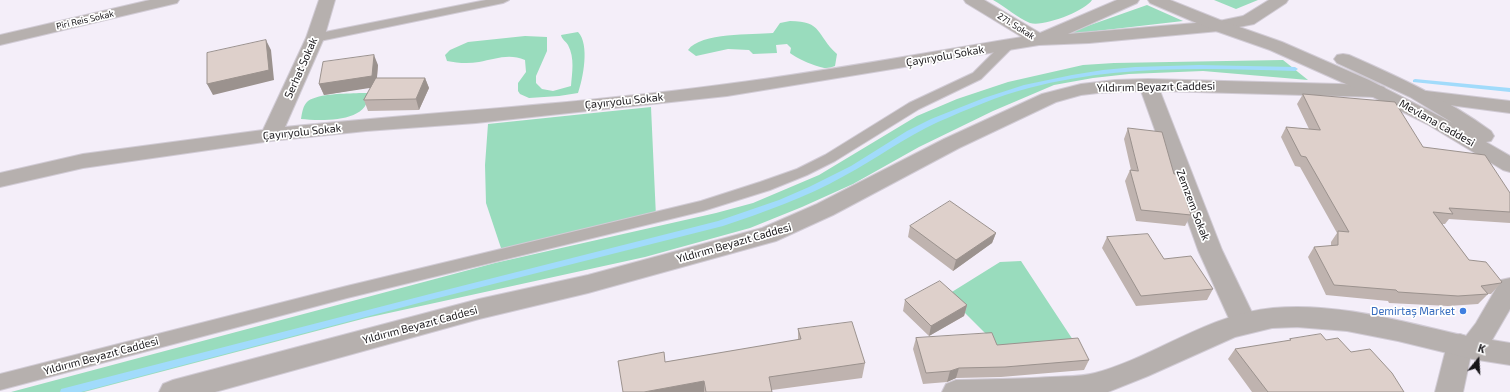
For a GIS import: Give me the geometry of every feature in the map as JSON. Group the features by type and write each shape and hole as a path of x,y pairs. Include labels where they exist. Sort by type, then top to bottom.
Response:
{"street":[{"name":"Piri Reis Sokak","path":"0,40 171,0"},
{"name":"Serhat Sokak","path":"271,135 315,38 327,0"},
{"name":"271. Sokak","path":"972,0 1039,40"},
{"path":"1039,40 1131,0"},
{"path":"1156,0 1219,26"},
{"path":"1195,0 1335,55 1426,97 1461,117 1510,159"},
{"path":"1248,20 1280,0"},
{"name":"Çayıryolu Sokak","path":"0,180 83,161 271,135 366,125 476,117 727,90 1039,40 1089,38 1219,26 1248,20"},
{"name":"Mevlana Caddesi","path":"1219,26 1276,46 1369,88 1434,120 1510,165"},
{"name":"Yıldırım Beyazıt Caddesi","path":"172,392 479,309 588,284 768,235 792,226 845,200 918,160 986,127 1049,98 1068,93 1101,87 1148,85 1369,88"},
{"name":"Zemzem Sokak","path":"1148,85 1210,250 1244,323"},
{"path":"1426,97 1510,107"},
{"path":"1449,392 1466,346 1485,330 1510,287"},
{"path":"956,392 1068,388 1093,385 1244,323 1271,318 1298,316 1329,319 1383,328 1510,354"}],"lane":[{"path":"315,38 503,0"},
{"name":"Yıldırım Beyazıt Caddesi","path":"0,382 347,292 703,206 765,186 802,172 830,158 914,106 978,76 1008,45"}],"green space":[{"path":"993,0 1092,0 1081,9 1064,17 1045,23 1036,24 1030,23 1016,16"},
{"path":"1214,0 1258,0 1236,9"},
{"path":"1147,5 1183,21 1062,35"},
{"path":"790,21 808,23 818,30 837,54 835,66 822,68 802,60 790,53 791,48 787,44 776,45 777,53 753,54 749,50 728,49 696,56 688,50 695,44 715,37 773,33 780,23"},
{"path":"578,32 582,37 585,53 582,79 578,93 529,98 520,94 518,91 518,83 526,72 525,60 508,57 475,63 463,63 447,61 445,55 450,50 468,42 525,36 547,37 547,51 536,76 536,83 542,89 553,91 571,86 572,55 568,45 561,35"},
{"path":"1283,60 1308,80 1203,71 1129,74 1093,78 1054,85 993,111 919,147 853,184 750,228 645,257 366,318 84,392 11,392 495,263 716,213 753,203 819,175 917,116 957,99 1008,82 1083,65 1114,63"},
{"path":"368,93 367,103 362,110 353,115 332,120 301,119 305,105 313,98 333,94"},
{"path":"651,107 656,217 503,254 486,203 485,165 488,124"},
{"path":"1021,261 1075,343 1000,348 947,295 1000,262"}],"building":[{"path":"266,40 269,70 207,84 207,53"},
{"path":"374,55 372,76 319,84 323,62"},
{"path":"376,78 425,78 416,99 364,100"},
{"path":"1303,94 1395,102 1423,147 1485,155 1510,193 1510,212 1449,208 1453,214 1433,212 1469,260 1486,262 1502,282 1481,286 1488,294 1458,296 1398,292 1396,290 1334,285 1314,247 1338,245 1338,231 1349,232 1306,157 1301,156 1286,127 1320,130"},
{"path":"1128,128 1162,132 1174,174 1177,174 1191,215 1141,210 1130,170 1138,171"},
{"path":"950,201 996,233 956,260 910,226"},
{"path":"1148,234 1164,259 1191,256 1213,289 1141,296 1107,237"},
{"path":"940,281 967,305 931,326 905,300"},
{"path":"852,322 865,363 769,377 772,392 706,392 704,381 644,392 623,392 618,361 664,352 665,362 801,339 798,329"},
{"path":"992,333 997,345 1078,338 1089,360 1005,367 959,368 950,371 926,373 916,338"},
{"path":"1321,334 1326,340 1338,338 1351,352 1370,349 1392,373 1404,392 1268,392 1235,349"}],"waterway":[{"path":"65,392 430,297 720,224 797,196 827,182 899,139 934,121 986,99 1027,86 1103,72 1135,69 1199,67 1295,69"},
{"path":"1415,81 1510,90"}],"place":[{"name":"Demirtaş Market","path":"1463,311"}]}
